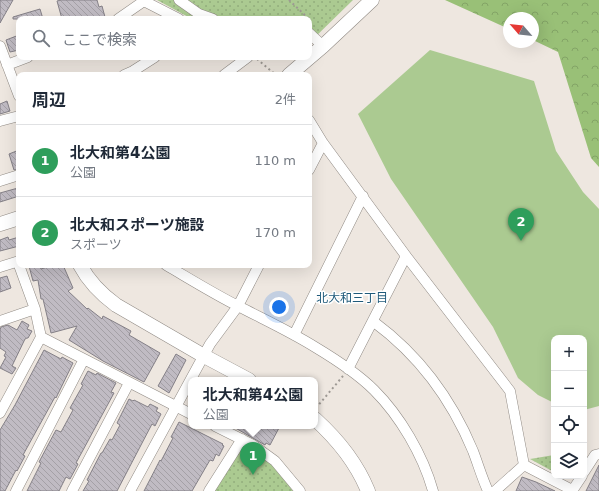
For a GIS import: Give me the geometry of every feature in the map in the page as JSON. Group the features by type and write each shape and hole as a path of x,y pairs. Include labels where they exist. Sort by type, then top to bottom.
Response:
{"street":[{"path":"179,0 199,14 205,16"},
{"path":"312,55 372,0"},
{"path":"122,16 143,1 173,16"},
{"path":"312,35 323,46"},
{"path":"0,46 16,88"},
{"path":"7,65 20,60"},
{"path":"131,72 150,60"},
{"path":"228,72 244,60"},
{"path":"293,72 307,60"},
{"path":"0,121 16,117"},
{"path":"312,125 323,143 406,256 510,391 524,465"},
{"path":"312,164 323,143"},
{"path":"0,181 16,177"},
{"path":"294,335 363,196"},
{"path":"0,224 16,219"},
{"path":"348,369 374,322 406,256"},
{"path":"0,267 16,264"},
{"path":"0,413 41,337 35,309 21,268"},
{"path":"82,268 93,285 116,305 243,377"},
{"path":"171,268 238,306 315,346 373,389 387,405 413,442 433,491"},
{"path":"192,377 210,344 238,306 257,268"},
{"path":"0,321 35,309"},
{"path":"374,322 404,347 426,370 440,388 453,408 473,450 488,491"},
{"path":"41,337 188,412"},
{"path":"16,491 84,359"},
{"path":"72,491 129,383"},
{"path":"130,491 188,384"},
{"path":"318,422 328,431 348,457 368,491"},
{"path":"221,429 242,439 275,461 300,491"},
{"path":"208,491 242,439"},
{"path":"587,467 595,455 599,454"},
{"path":"524,465 572,491 580,479"},
{"path":"496,491 524,465"}],"path":[{"path":"289,0 305,16"},
{"path":"259,60 273,72"},
{"path":"318,406 348,369"}],"green space":[{"path":"157,0 353,0 312,40 312,16 186,16"},
{"path":"445,0 599,0 599,167 591,158 558,52 539,43 539,12 503,12 503,26"},
{"path":"430,50 534,81 556,151 583,192 599,209 599,406 587,409 587,335 551,335 551,402 538,395 518,378 493,327 391,179 358,114"},
{"path":"248,447 273,464 293,491 214,491 239,449"},
{"path":"551,456 551,470 530,459"}],"building":[{"path":"0,0 13,0 0,23"},
{"path":"97,0 99,7 102,6 105,16 61,16 57,1"},
{"path":"40,9 42,16 16,16"},
{"path":"16,36 16,51 10,52 6,40"},
{"path":"7,101 10,111 0,114 0,104"},
{"path":"16,151 16,170 14,170 9,154"},
{"path":"16,189 16,197 0,202 0,193"},
{"path":"8,237 9,240 16,238 16,247 0,251 0,240"},
{"path":"30,268 64,268 73,288 68,291 87,309 88,308 102,319 103,316 131,331 129,335 160,353 144,382 103,361 69,340 77,326 51,333 43,299 41,299 38,280 33,281"},
{"path":"7,276 11,288 0,292 0,278"},
{"path":"22,321 29,325 27,329 32,331 28,338 25,339 12,366 16,368 12,374 0,368 6,357 4,356 6,352 0,348 0,330 1,327 8,325 17,330"},
{"path":"44,350 61,359 62,357 73,363 56,398 55,397 23,455 25,456 17,471 16,470 5,491 0,491 0,430"},
{"path":"176,354 186,360 169,393 158,386"},
{"path":"88,371 96,375 97,373 116,383 111,392 114,393 76,463 78,464 70,479 66,477 59,491 27,491 41,463 39,462 56,430 61,432 73,410 70,408 83,385 81,384"},
{"path":"129,399 148,407 150,404 158,408 156,411 161,414 155,426 152,424 117,491 83,491 101,453 110,439 112,440 120,425 117,423"},
{"path":"179,422 188,426 188,429 193,429 223,444 222,445 224,446 219,456 216,454 213,461 210,460 192,491 144,491 173,438 171,437"},
{"path":"237,429 278,429 270,445 266,443 265,445"},
{"path":"599,465 599,491 586,491"},
{"path":"522,477 536,482 555,491 516,491"}],"place":[{"name":"北大和スポーツ施設","path":"521,241"},
{"name":"北大和第4公園","path":"253,475"}],"district":[{"name":"北大和三丁目","path":"352,298"}]}
